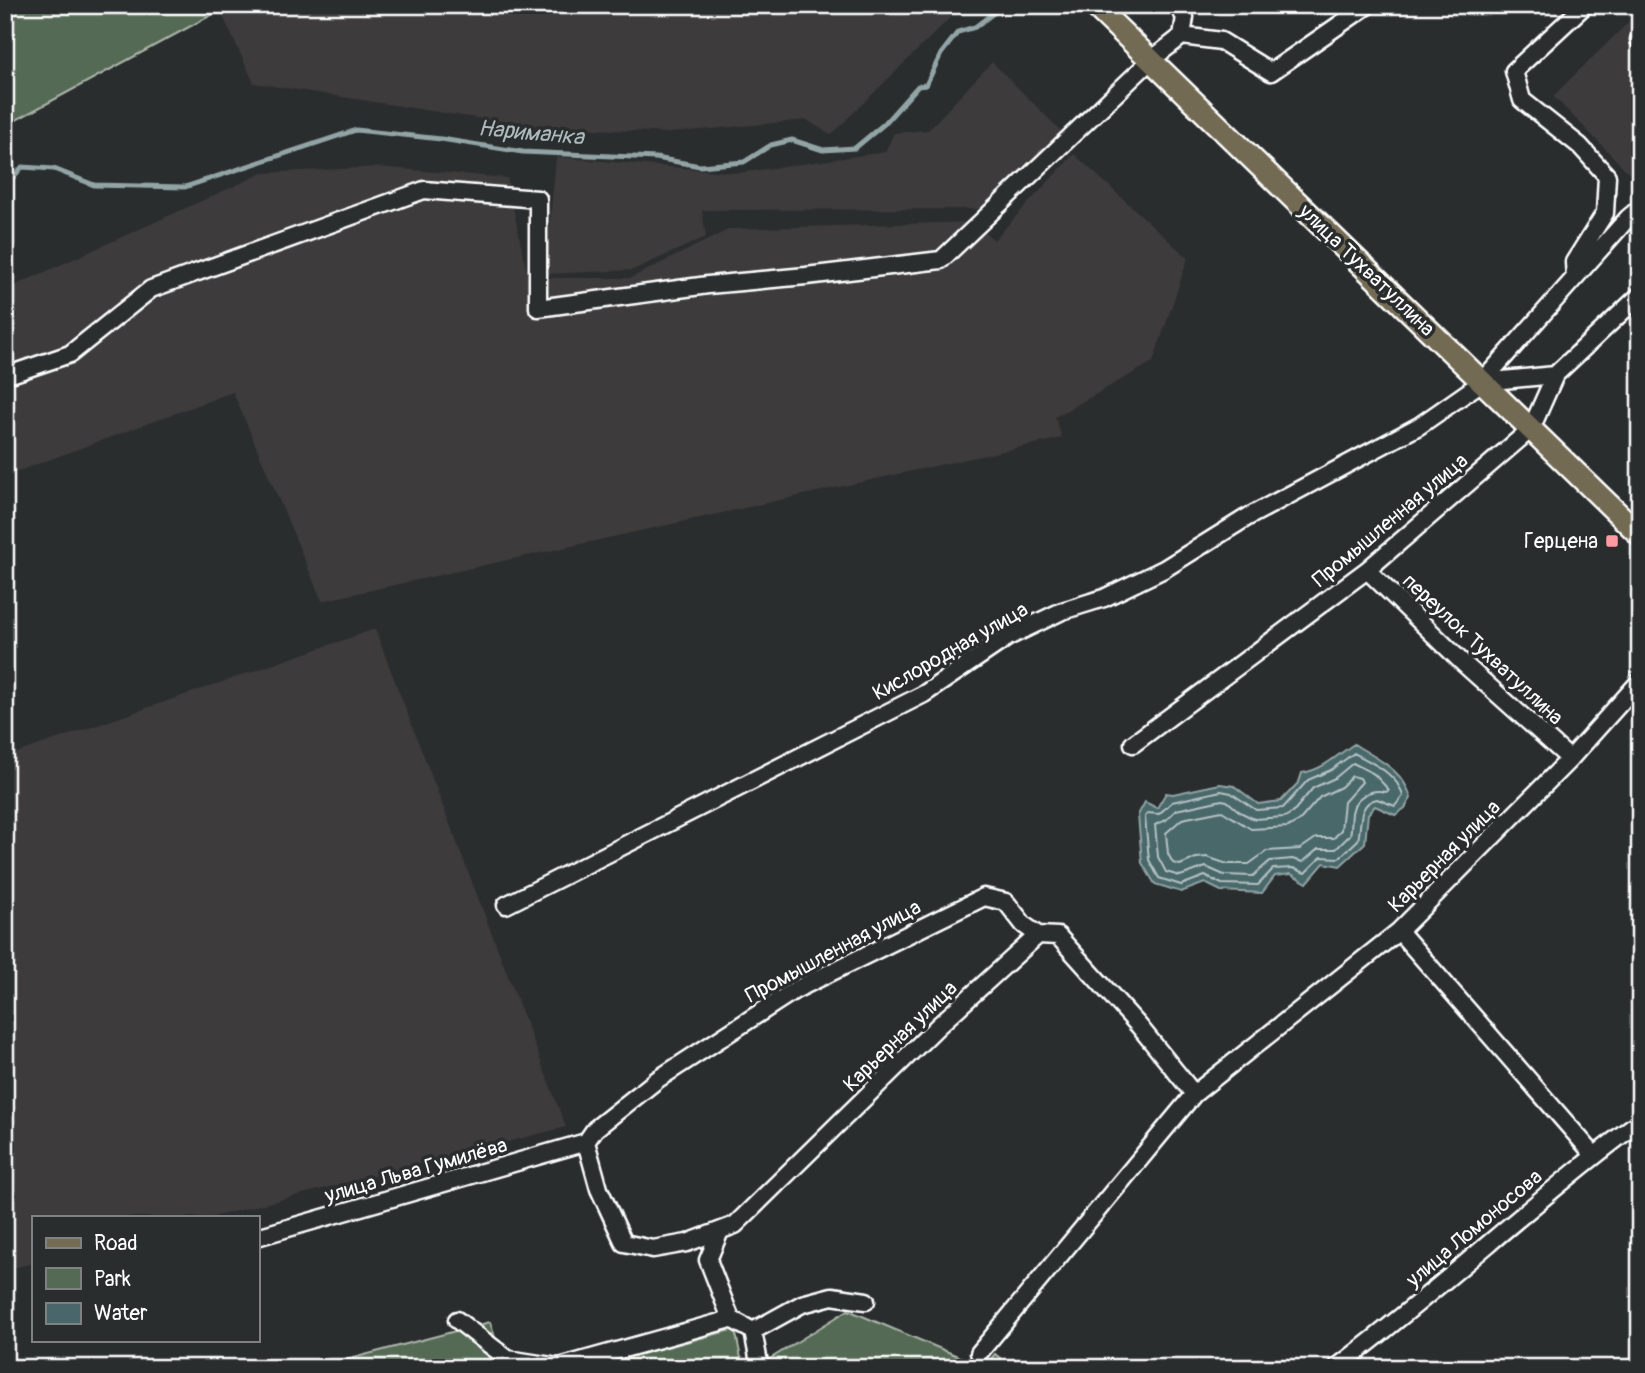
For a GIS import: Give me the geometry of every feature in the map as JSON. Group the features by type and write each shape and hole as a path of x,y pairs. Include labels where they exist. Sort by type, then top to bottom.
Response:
{"main road":[{"name":"улица Тухватуллина","path":"1094,5 1640,535"}],"street":[{"path":"14,373 70,354 150,289 424,190 538,199 538,308 708,285 941,260 1151,60 1182,36 1185,17 1177,5"},
{"path":"1182,36 1221,41 1271,72 1368,5"},
{"path":"1575,278 1574,262 1605,214 1607,176 1580,146 1522,100 1514,71 1585,5"},
{"name":"Кислородная улица","path":"506,905 924,694 1008,637 1062,611 1104,598 1164,569 1246,519 1419,426 1482,382 1640,208"},
{"name":"Промышленная улица","path":"1133,744 1367,570 1531,429 1555,375 1640,295"},
{"path":"1482,382 1555,375"},
{"name":"переулок Тухватуллина","path":"1367,570 1464,664 1570,759"},
{"name":"Карьерная улица","path":"979,1353 1194,1094 1399,931 1570,759 1640,681"},
{"name":"Промышленная улица","path":"586,1143 595,1129 657,1079 795,990 984,897 1006,902 1024,925 1038,935"},
{"path":"1399,931 1594,1155"},
{"path":"1038,935 1058,936 1194,1094"},
{"name":"Карьерная улица","path":"586,1143 609,1214 624,1242 653,1249 687,1243 735,1225 938,1026 1038,935"},
{"name":"улица Ломоносова","path":"1336,1368 1377,1337 1594,1155 1640,1121"},
{"name":"улица Льва Гумилёва","path":"259,1236 586,1143"},
{"path":"720,1231 708,1260 731,1319 753,1331"},
{"path":"753,1331 802,1304 832,1296 866,1301"},
{"path":"457,1320 508,1359 559,1367 731,1319"},
{"path":"753,1331 760,1368"}],"shaded area":[{"path":"230,5 946,5 954,14 831,135 807,120 669,133 520,125 254,83 220,10"},
{"path":"1640,11 1640,184 1553,96"},
{"path":"992,62 1063,133 997,200 980,209 702,210 706,237 633,270 545,274 556,157 738,173 885,152 894,133 928,130"},
{"path":"1074,154 1188,258 1153,362 1055,417 1062,438 322,601 233,392 5,476 5,290 263,173 378,167 507,178 528,278 631,278 730,229 973,222 994,240"},
{"path":"375,629 566,1127 217,1216 32,1216 32,1263 5,1270 5,757"}],"green space":[{"path":"5,5 230,5 5,126"},
{"path":"848,1310 984,1367 995,1354 1012,1368 766,1368 765,1362"},
{"path":"490,1322 505,1368 315,1368"},
{"path":"735,1329 743,1368 588,1368"}],"water":[{"path":"1354,744 1396,772 1411,798 1405,808 1395,815 1375,806 1368,814 1365,843 1340,866 1324,863 1307,883 1291,874 1275,876 1262,893 1221,891 1205,883 1181,892 1155,884 1142,863 1138,815 1145,802 1157,808 1166,793 1173,794 1220,784 1234,786 1258,804 1281,801 1299,782 1302,773 1323,765"}],"waterway":[{"name":"Нариманка","path":"5,187 22,167 54,169 94,185 185,187 356,130 441,139 523,152 656,158 700,166 744,162 771,145 792,140 823,150 855,148 884,124 918,86 926,85 941,54 958,32 975,27 1004,5"}],"place":[{"name":"Герцена","path":"1612,541"}]}
